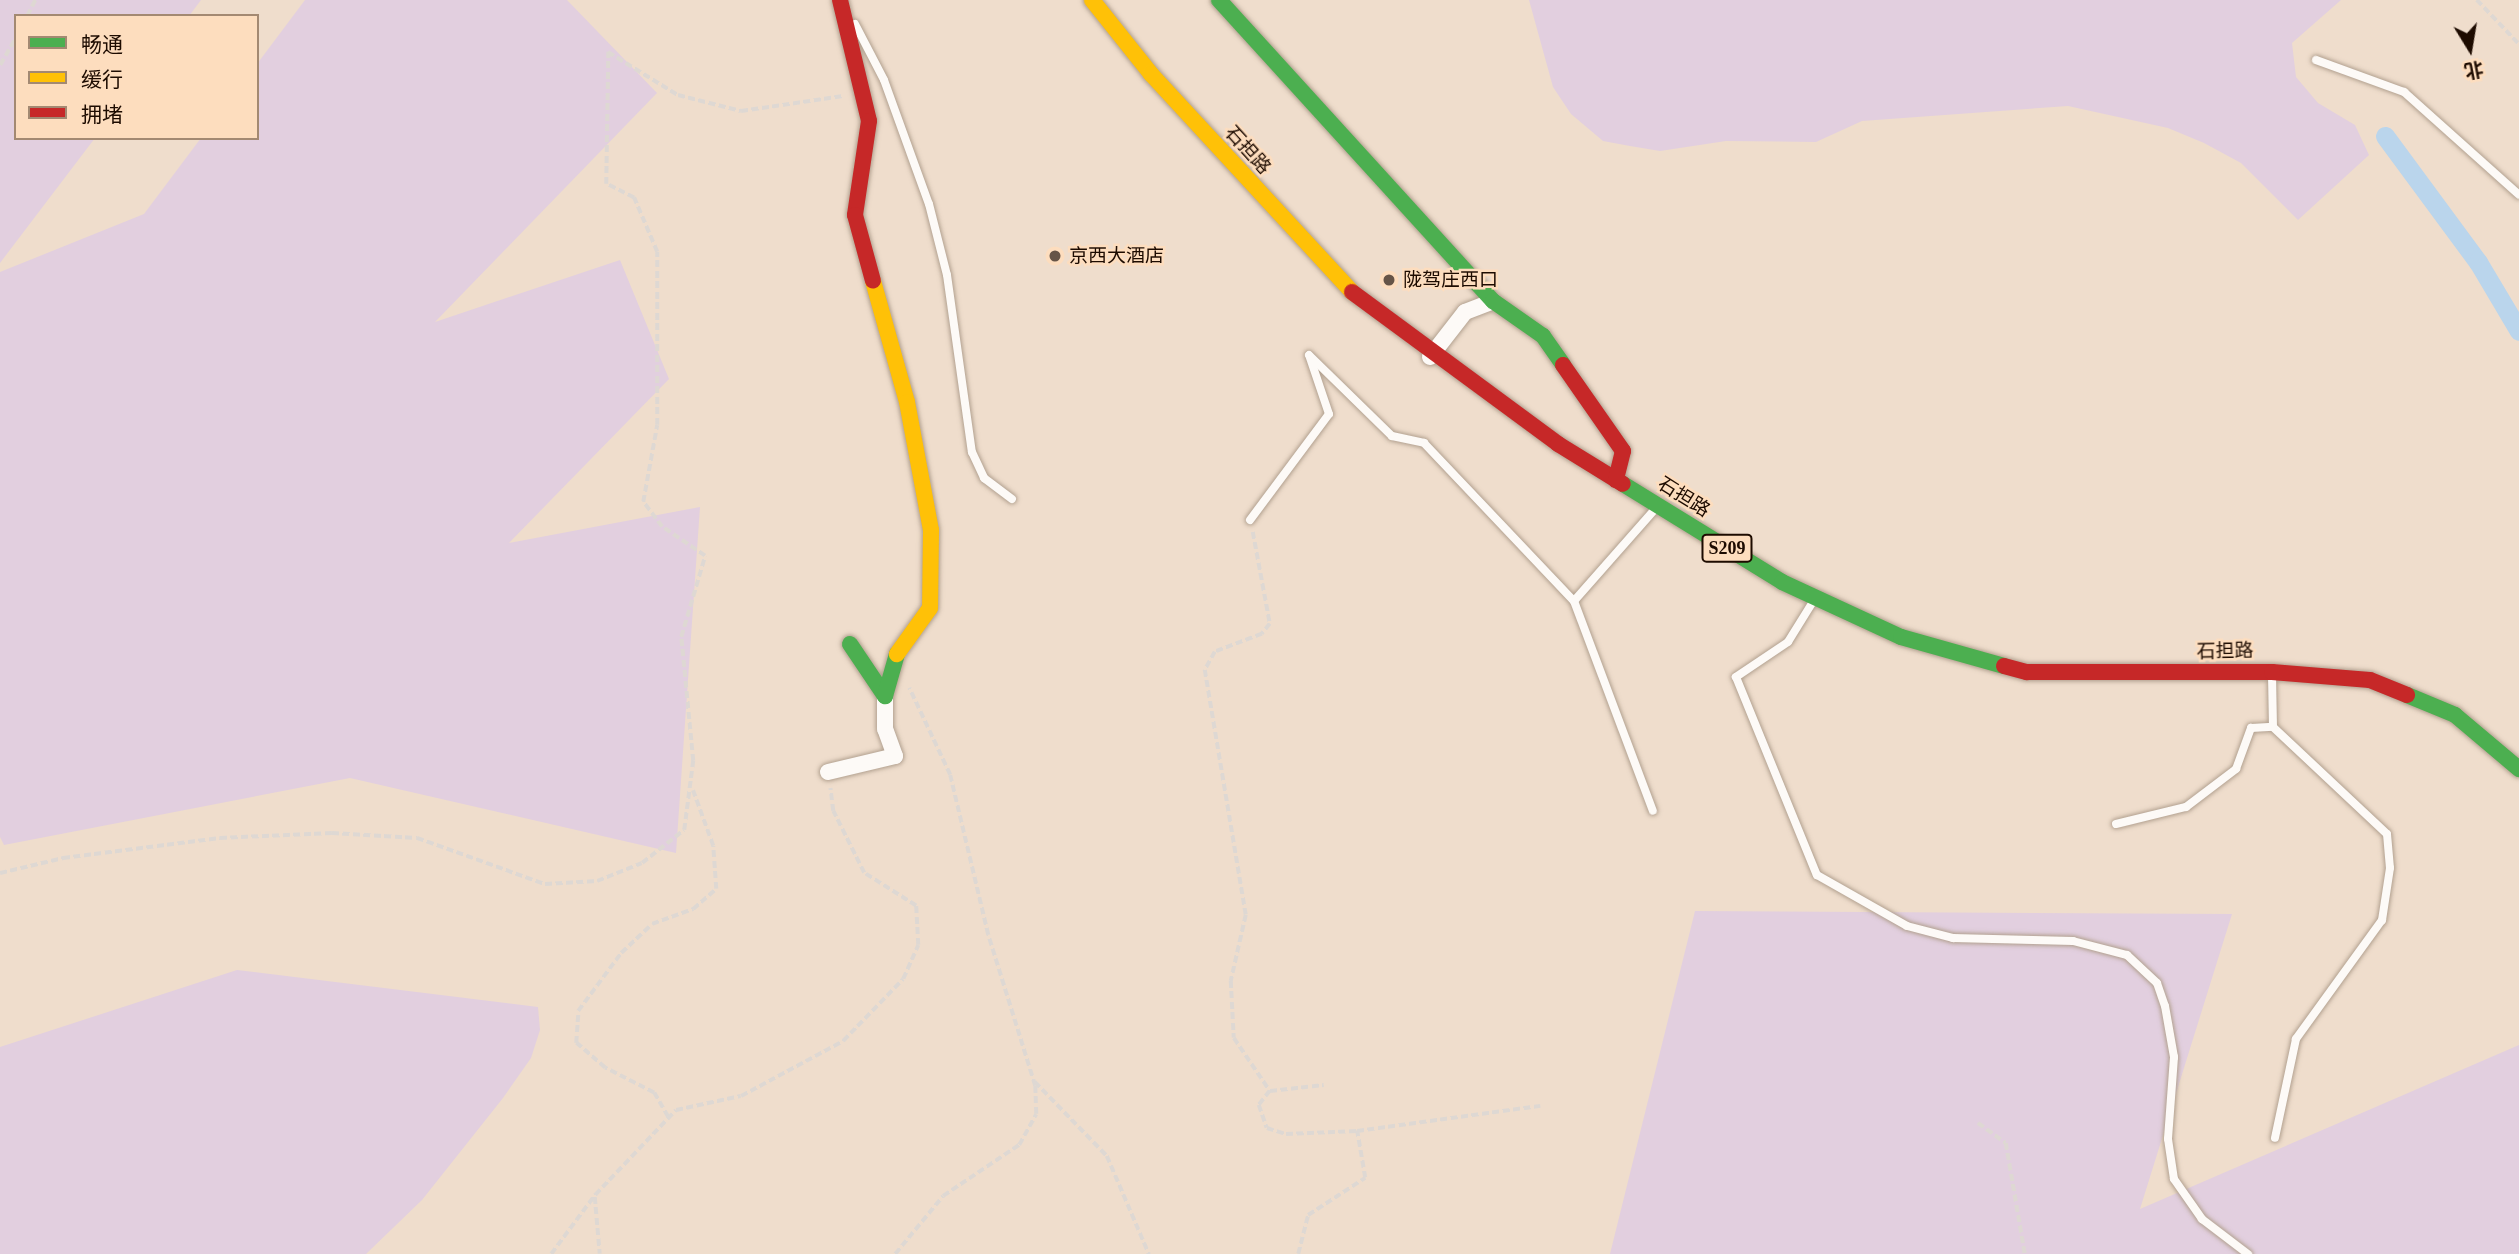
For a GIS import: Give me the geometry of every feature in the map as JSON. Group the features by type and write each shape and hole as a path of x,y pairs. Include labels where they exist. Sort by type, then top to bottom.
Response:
{"main road":[{"path":"841,0 869,121 855,215 907,402 931,530 930,608 893,662 885,696"},
{"name":"石担路","path":"1092,0 1323,263 1430,357 1616,480 1815,598 1901,637 2027,672 2272,672 2370,680 2410,693 2455,715 2519,769"},
{"path":"1219,0 1493,301 1543,336 1589,395 1623,451 1616,480"},
{"path":"850,644 885,696"}],"street":[{"path":"1430,357 1465,312 1493,301"},
{"path":"828,772 895,756 885,729 885,696"}],"lane":[{"path":"841,0 884,80 929,204 947,275 972,452 985,478 1012,499"},
{"path":"2316,60 2404,92 2519,195"},
{"path":"1250,520 1329,414 1309,355 1392,436 1424,443 1574,601 1653,811"},
{"path":"1574,601 1658,506"},
{"path":"1815,598 1788,642 1736,677 1817,875 1907,926 1952,938 2073,941 2127,955 2157,983 2165,1006 2174,1057 2168,1139 2175,1179 2203,1219 2248,1254"},
{"path":"2272,672 2273,727 2387,834 2390,867 2382,920 2296,1039 2275,1138"},
{"path":"2116,824 2186,807 2236,769 2251,728 2273,727"}],"path":[{"path":"2477,0 2519,44"},
{"path":"0,65 14,40"},
{"path":"0,873 63,858 220,838 332,833 417,838 545,884 597,881 642,863 684,830 692,789 681,637 705,556 662,527 643,502 657,425 657,252 634,198 606,184 608,52 678,95 741,111 862,92"},
{"path":"1250,520 1270,624 1262,634 1215,652 1205,670 1247,915 1231,981 1234,1038 1270,1091"},
{"path":"893,662 950,775 988,935 1033,1080 1036,1114 1019,1145 943,1196 895,1254"},
{"path":"551,1254 595,1195 668,1117 741,1096 843,1041 903,979 918,944 916,906 864,873 833,811 828,772"},
{"path":"668,1117 654,1093 605,1068 576,1043 578,1011 621,953 652,924 694,909 716,889 713,846 692,789"},
{"path":"1033,1080 1107,1156 1149,1254"},
{"path":"1324,1084 1270,1091 1259,1105 1267,1128 1286,1134 1357,1131 1540,1106"},
{"path":"1978,1123 2006,1143 2025,1254"},
{"path":"1298,1254 1308,1215 1365,1178 1357,1131"},
{"path":"595,1195 600,1254"}],"shaded area":[{"path":"0,0 201,0 190,14 14,14 14,140 93,140 0,263"},
{"path":"305,0 567,0 657,93 435,322 620,260 669,379 509,543 700,507 676,853 350,778 4,845 0,837 0,272 144,214 200,140 259,140 259,61"},
{"path":"1529,0 2341,0 2292,43 2296,77 2318,103 2355,125 2369,155 2298,220 2241,163 2204,143 2168,128 2068,106 1862,121 1816,142 1726,141 1660,151 1630,146 1603,141 1571,114 1553,87"},
{"path":"1695,911 2232,914 2140,1209 2519,1045 2519,1254 1610,1254"},
{"path":"237,970 538,1007 540,1030 531,1058 503,1098 422,1200 366,1254 0,1254 0,1047"}],"waterway":[{"path":"2385,136 2478,262 2519,331"}],"traffic: fast":[{"path":"1219,0 1493,301 1543,336 1563,365"},
{"path":"1623,484 1782,582 1901,637 2004,666"},
{"path":"850,644 885,696 897,654"},
{"path":"2407,695 2455,715 2519,769"}],"traffic: slow":[{"path":"1092,0 1151,74 1352,292"},
{"path":"873,281 907,402 931,530 930,608 897,654"}],"traffic: jam":[{"path":"840,0 869,121 855,215 873,281"},
{"path":"1352,292 1558,444 1623,484"},
{"path":"1563,365 1623,451 1616,480"},
{"path":"2004,666 2027,672 2272,672 2370,680 2407,695"}],"place":[{"name":"京西大酒店","path":"1055,256"},
{"name":"陇驾庄西口","path":"1389,280"}]}
